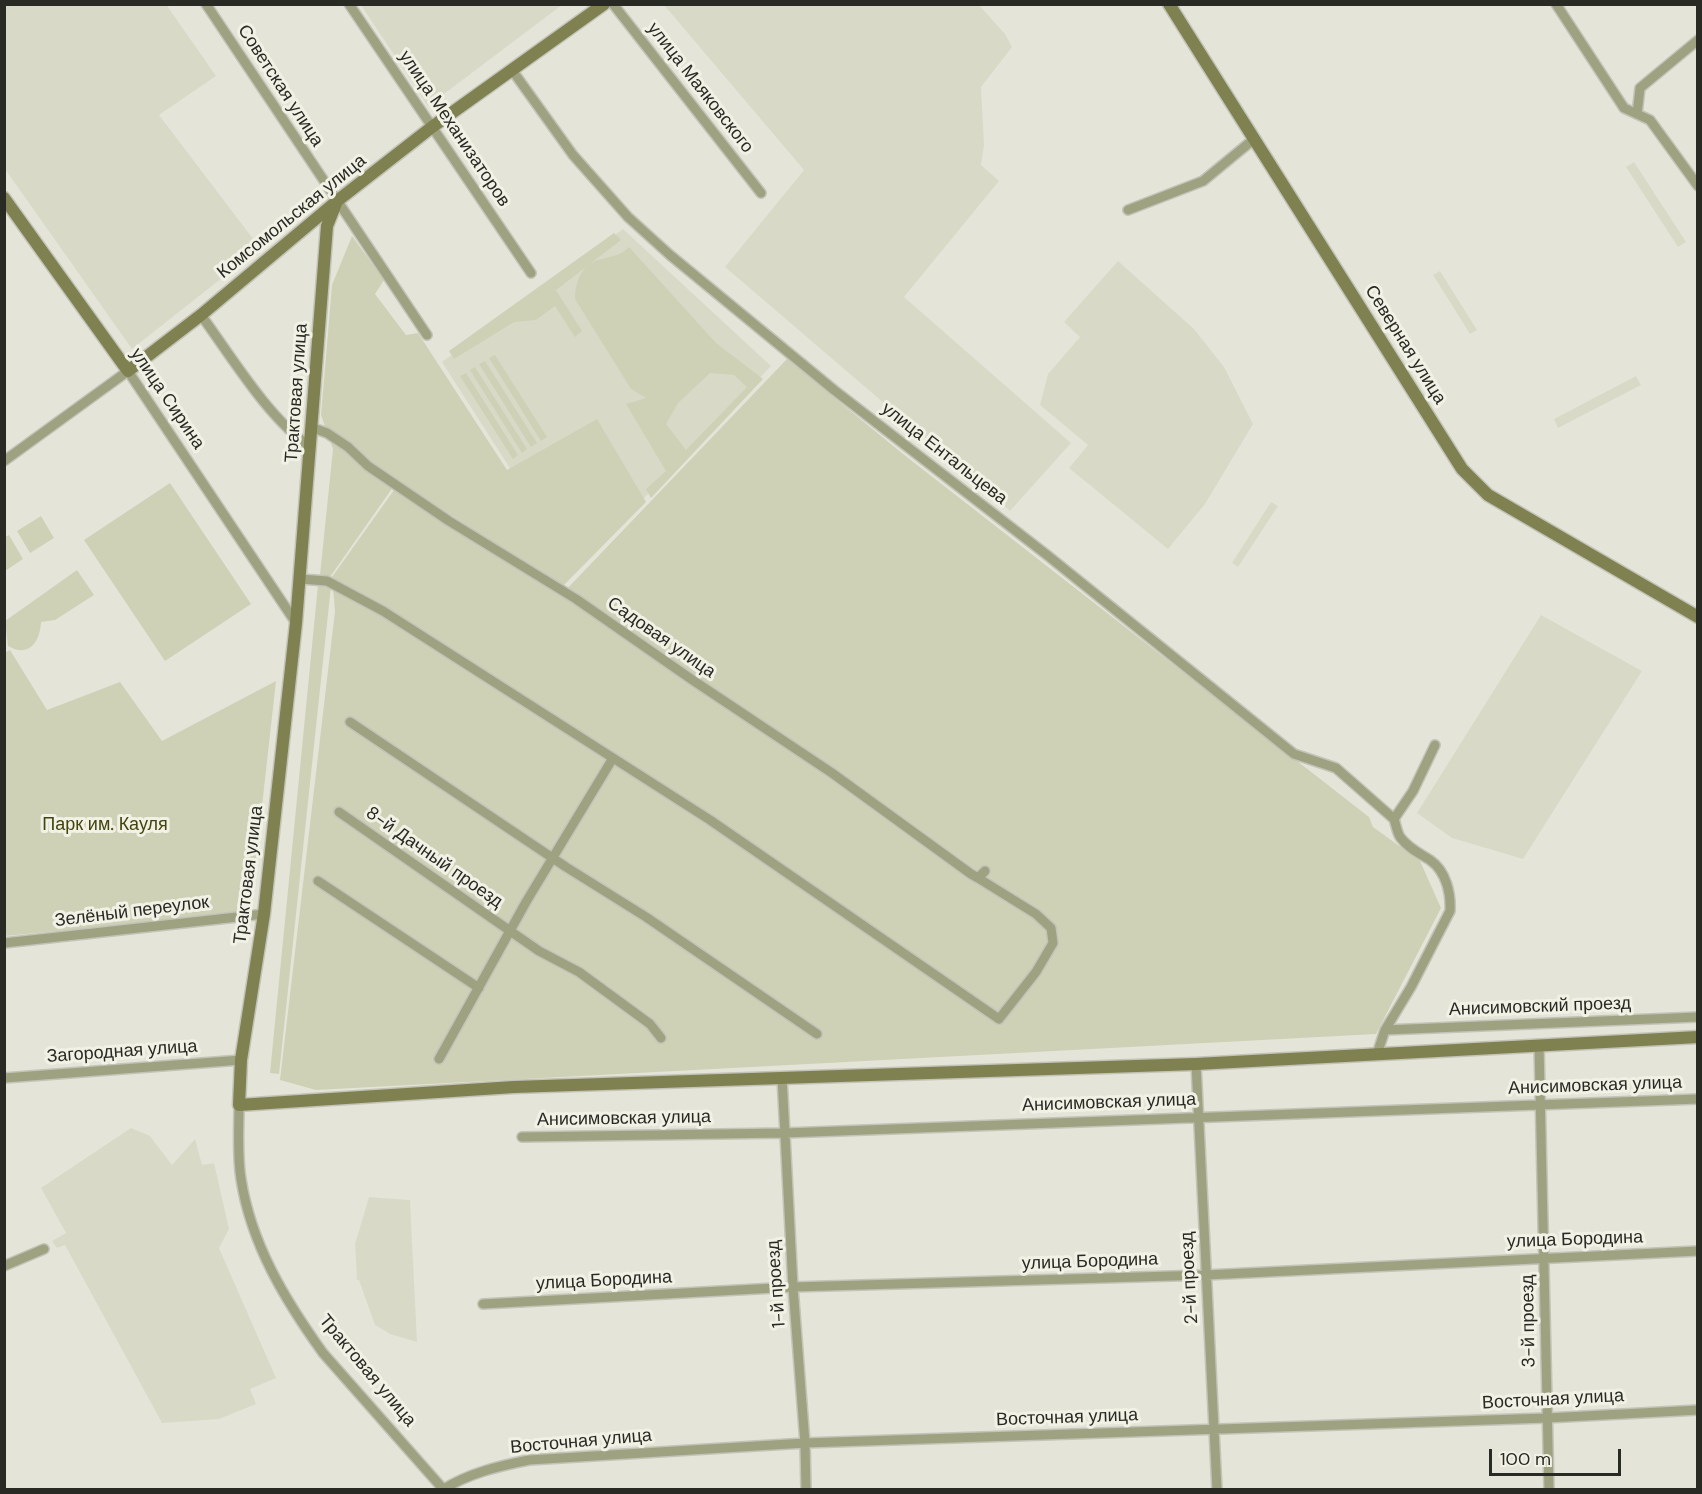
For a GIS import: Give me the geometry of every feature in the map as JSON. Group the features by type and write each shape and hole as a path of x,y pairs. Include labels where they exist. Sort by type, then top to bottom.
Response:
{"street":[{"name":"Советская улица","path":"206,4 427,335"},
{"name":"улица Механизаторов","path":"349,4 531,273"},
{"name":"Комсомольская улица","path":"4,461 201,315 337,201 432,127 604,4"},
{"name":"улица Маяковского","path":"613,4 761,193"},
{"name":"Северная улица","path":"1168,4 1462,469 1488,495 1698,617"},
{"path":"1556,4 1624,108 1650,120 1696,180"},
{"path":"1637,114 1640,88 1698,40"},
{"name":"улица Ентальцева","path":"512,70 573,155 628,217 670,255 834,390 1047,555 1294,754 1336,768 1394,819"},
{"path":"1128,210 1203,181 1254,139"},
{"name":"улица Сирина","path":"4,198 128,371 296,623"},
{"name":"Трактовая улица","path":"337,201 327,226 296,623 264,914 241,1060 239,1105 241,1178 251,1224 267,1265 306,1330 323,1353 444,1489"},
{"path":"201,315 273,412 298,439 311,447"},
{"name":"Садовая улица","path":"313,428 327,433 348,447 368,466 449,521 576,599 832,773 971,874 982,874 1051,928 1053,943 1036,972 999,1019 710,819 613,758"},
{"path":"300,579 327,581 383,611 613,758 552,857 439,1059"},
{"path":"350,722 646,917 817,1034"},
{"path":"1377,1054 1385,1030 1411,987 1450,911 1450,899 1442,872 1433,862 1409,848 1398,836 1394,819 1413,791 1435,745"},
{"name":"8-й Дачный проезд","path":"339,812 539,951 579,972 650,1024 661,1038"},
{"path":"318,881 479,988"},
{"name":"Зелёный переулок","path":"4,943 264,914"},
{"name":"Анисимовский проезд","path":"1385,1030 1698,1017"},
{"path":"239,1105 514,1087 1196,1064 1698,1037"},
{"name":"3-й проезд","path":"1539,1045 1549,1490"},
{"name":"Загородная улица","path":"4,1078 241,1060"},
{"name":"2-й проезд","path":"1196,1064 1216,1429 1217,1490"},
{"name":"1-й проезд","path":"782,1077 806,1490"},
{"name":"Анисимовская улица","path":"522,1137 785,1133 1698,1099"},
{"path":"4,1266 44,1249"},
{"name":"улица Бородина","path":"483,1304 793,1287 1206,1275 1698,1251"},
{"name":"Восточная улица","path":"444,1489 461,1479 495,1467 529,1460 805,1443 1547,1418 1698,1410"}],"shaded area":[{"path":"4,5 168,5 216,76 159,115 260,248 132,349 5,169"},
{"path":"361,5 562,5 428,106"},
{"path":"664,5 979,5 1005,34 1012,47 981,87 984,145 981,165 999,181 904,297 1071,443 1010,511 725,267 804,170"},
{"path":"1634,162 1686,242 1678,247 1626,167"},
{"path":"623,229 771,366 575,570 442,362"},
{"path":"1118,261 1194,329 1224,367 1253,424 1205,504 1168,549 1069,468 1088,445 1040,405 1048,374 1080,337 1064,322"},
{"path":"1440,271 1477,330 1470,334 1433,275"},
{"path":"1636,376 1641,385 1558,428 1554,419"},
{"path":"1271,502 1278,506 1238,567 1232,563"},
{"path":"1541,615 1642,671 1523,859 1452,838 1417,813"},
{"path":"131,1128 150,1136 172,1165 195,1139 202,1165 214,1163 229,1229 219,1248 276,1378 250,1389 256,1404 219,1419 162,1423 65,1245 57,1248 52,1241 66,1233 41,1188"},
{"path":"369,1197 410,1200 417,1342 390,1334 375,1325 359,1280 357,1280 355,1244"}],"green space":[{"path":"614,233 621,240 556,290 582,331 575,337 555,306 536,320 514,322 454,359 449,351"},
{"path":"352,236 384,280 375,294 406,335 418,333 507,470 597,419 646,502 561,588 398,480 330,577 320,575 333,449 321,415 332,285"},
{"path":"629,247 716,343 763,379 651,498 646,489 666,471 626,404 646,398 631,389 575,299 580,275 587,266 592,262 622,253","holes":["710,373 734,375 747,387 686,450 666,424 678,403"]},
{"path":"495,355 547,437 541,441 489,358"},
{"path":"787,359 903,454 1369,817 1373,827 1420,861 1441,908 1376,1034 316,1090 280,1080 335,611 332,577 399,483 563,593"},
{"path":"485,361 537,443 531,447 479,364"},
{"path":"475,367 527,449 522,453 470,370"},
{"path":"466,373 518,455 513,459 460,376"},
{"path":"170,483 251,604 165,661 84,540"},
{"path":"41,516 54,538 30,553 17,531"},
{"path":"9,535 23,559 5,571 5,537"},
{"path":"77,570 94,595 55,620 41,622 36,642 27,649 15,649 8,646 5,621"},
{"path":"318,585 331,586 279,1074 270,1073"},
{"name":"Парк им. Кауля","path":"10,650 47,710 120,682 162,741 276,681 250,913 5,936 4,653"}]}
